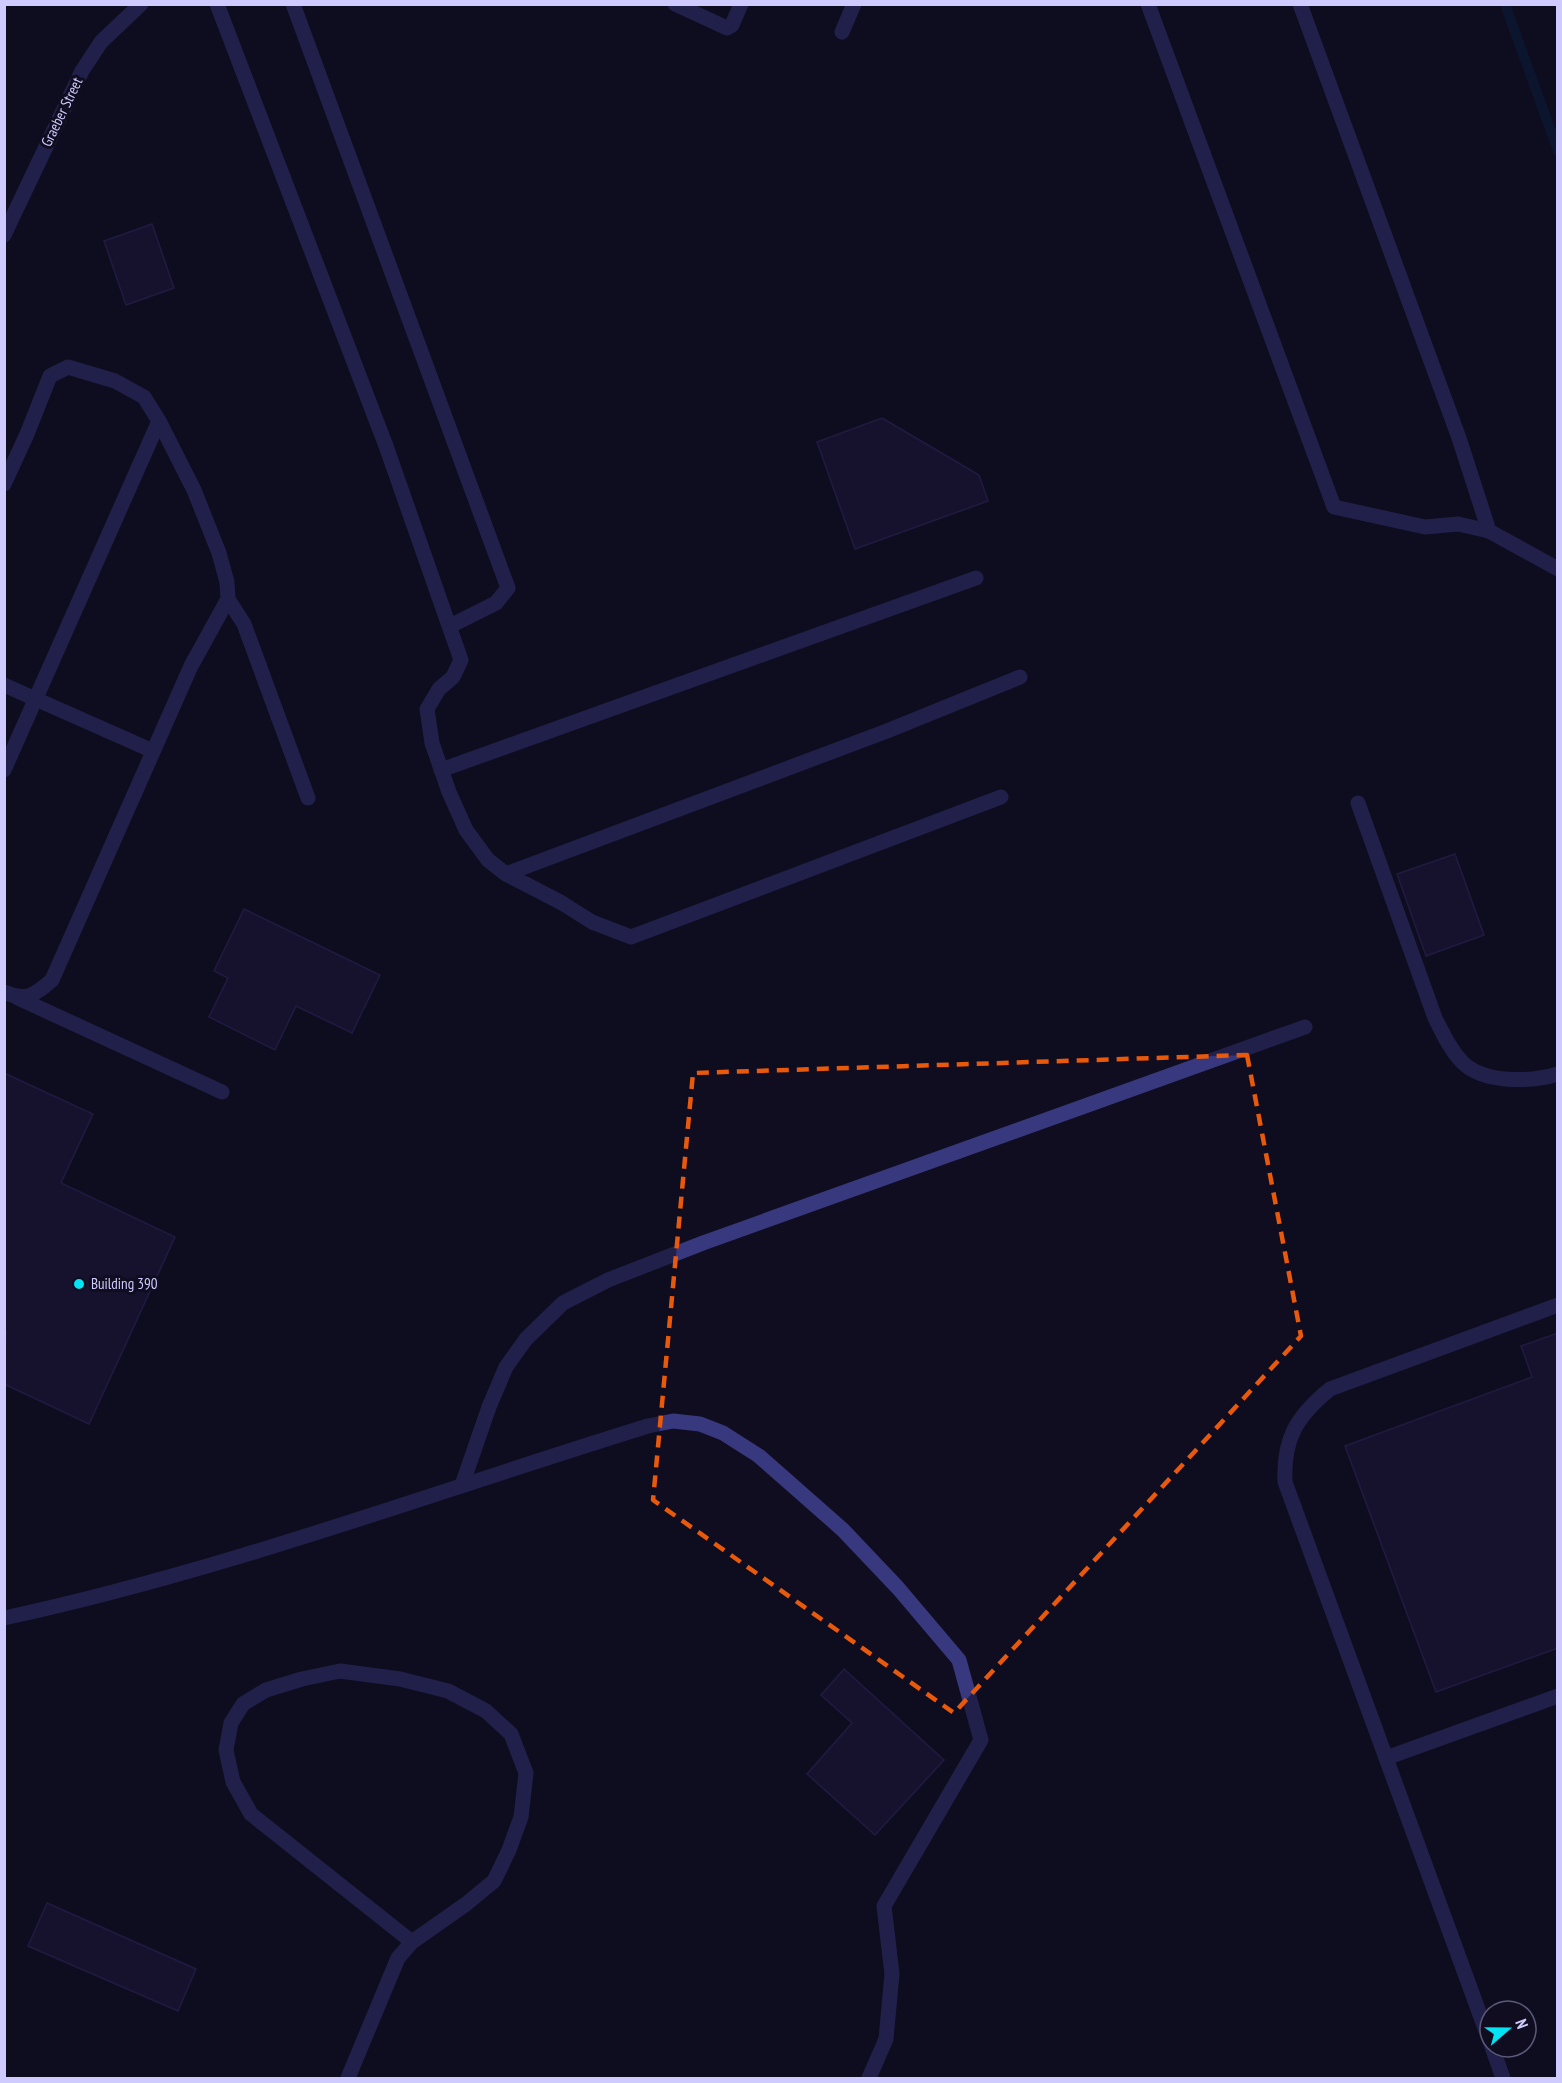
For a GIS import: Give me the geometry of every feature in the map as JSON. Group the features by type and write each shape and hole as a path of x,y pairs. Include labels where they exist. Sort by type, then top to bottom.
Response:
{"street":[{"name":"Graeber Street","path":"4,235 82,71 101,42 141,4"},
{"path":"217,4 381,435 461,660 453,677 439,688 427,709 432,743 441,770 466,830 488,860 506,874 562,903 592,922 631,937 1001,797"},
{"path":"292,4 508,588 496,603 450,626"},
{"path":"675,4 727,28 732,25 741,4"},
{"path":"842,32 855,4"},
{"path":"1148,4 1334,507 1425,527 1458,524 1489,531 1557,569"},
{"path":"1300,4 1459,438 1489,531"},
{"path":"4,484 50,376 68,368 115,381 144,397 159,421 194,490 219,553 227,582 228,599 244,624 308,798"},
{"path":"4,770 159,421"},
{"path":"441,770 976,578"},
{"path":"11,995 34,995 52,980 191,666 228,599"},
{"path":"506,874 876,735 1020,677"},
{"path":"4,685 153,751"},
{"path":"1358,803 1435,1018 1449,1046 1464,1064 1491,1077 1522,1079 1557,1074"},
{"path":"11,995 222,1092"},
{"path":"462,1485 489,1407 506,1367 526,1339 563,1304 608,1280 703,1242 1305,1027"},
{"path":"1478,2009 1285,1482 1284,1460 1296,1423 1310,1406 1330,1389 1557,1305"},
{"path":"4,1618 86,1600 238,1557 648,1426 674,1421 700,1424 723,1434 759,1456 826,1514 898,1588 959,1660 981,1740 884,1906 892,1974 886,2039 869,2079"},
{"path":"348,2079 398,1958 412,1942 494,1881 509,1850 521,1816 526,1773 511,1734 486,1711 448,1690 400,1679 340,1671 266,1690 243,1704 231,1723 226,1750 233,1782 251,1814 412,1942"},
{"path":"1386,1758 1557,1696"},
{"path":"1496,2059 1503,2079"}],"highlighted area":[{"path":"1247,1055 1301,1336 954,1713 653,1500 693,1073"}],"building":[{"path":"152,224 174,288 126,305 104,241"},
{"path":"882,418 979,475 988,501 855,549 817,442"},
{"path":"1455,854 1484,935 1426,956 1397,874"},
{"path":"244,909 380,975 352,1033 296,1006 275,1050 209,1017 228,978 214,971"},
{"name":"Building 390","path":"4,1073 93,1114 61,1183 175,1237 89,1424 4,1384 6,1331 4,1331"},
{"path":"1558,1333 1558,1648 1436,1692 1345,1446 1532,1377 1521,1346"},
{"path":"844,1669 944,1760 875,1835 807,1774 852,1723 821,1695"},
{"path":"47,1903 196,1969 178,2011 28,1946"}],"waterway":[{"path":"1505,4 1558,151"}],"place":[{"name":"Building 390","path":"79,1284"}]}
